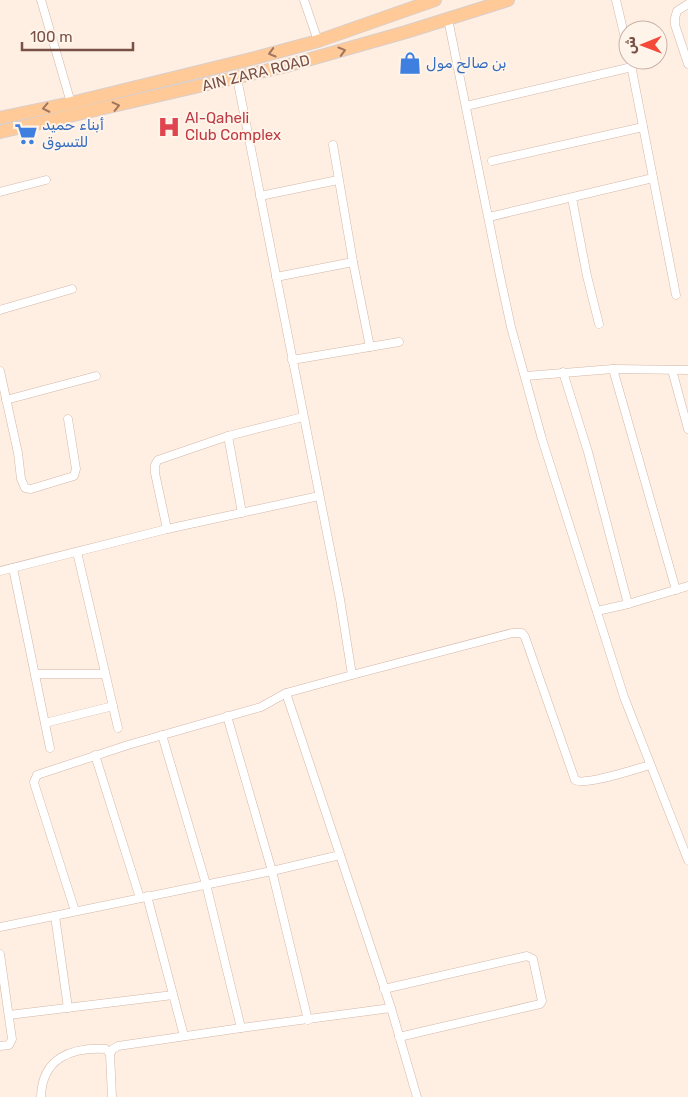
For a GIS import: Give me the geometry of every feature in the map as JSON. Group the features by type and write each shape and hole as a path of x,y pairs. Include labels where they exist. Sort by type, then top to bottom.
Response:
{"main road":[{"name":"AIN ZARA ROAD","path":"0,118 72,103 255,58 318,40 435,0"},
{"name":"AIN ZARA ROAD","path":"0,132 329,55 508,0"},
{"path":"398,13 406,32"}],"street":[{"path":"41,0 72,103"},
{"path":"304,0 318,40"},
{"path":"616,0 621,20"},
{"path":"688,4 677,11 675,21 688,64"},
{"path":"448,19 507,310 542,438 624,697 688,860"},
{"path":"466,106 618,67"},
{"path":"632,70 676,296"},
{"path":"237,78 340,599 352,675"},
{"path":"492,161 643,127"},
{"path":"333,145 370,347"},
{"path":"489,217 653,178"},
{"path":"0,192 46,180"},
{"path":"260,196 338,180"},
{"path":"572,198 587,276 599,324"},
{"path":"276,277 353,262"},
{"path":"0,310 72,288"},
{"path":"292,360 400,342"},
{"path":"526,376 613,369 688,370"},
{"path":"613,369 676,590"},
{"path":"672,370 688,429"},
{"path":"0,371 2,391 6,400 18,453 22,485 28,489 74,476 76,469 68,419"},
{"path":"563,372 588,452 628,604"},
{"path":"6,400 96,376"},
{"path":"167,530 155,473 155,465 158,460 228,436 303,418"},
{"path":"228,436 242,513"},
{"path":"0,570 319,496"},
{"path":"77,552 118,728"},
{"path":"13,568 50,748"},
{"path":"597,611 688,586"},
{"path":"75,911 34,782 37,775 95,755 261,706 286,693 512,633 522,633 526,637 574,780 583,782 650,766"},
{"path":"35,674 105,674"},
{"path":"286,693 400,1037 418,1097"},
{"path":"45,723 113,706"},
{"path":"228,716 272,872 308,1020"},
{"path":"162,735 206,884 241,1028"},
{"path":"95,755 144,897 184,1036"},
{"path":"0,927 272,872 340,855"},
{"path":"55,916 68,1008"},
{"path":"0,954 11,1043 0,1046"},
{"path":"384,989 527,956 533,959 542,1001 540,1004 400,1037"},
{"path":"9,1015 173,995"},
{"path":"112,1097 110,1054 118,1046 390,1008"},
{"path":"41,1097 43,1078 49,1068 68,1053 106,1049 110,1054"}],"place":[{"name":"بن صالح مول","path":"410,63"},
{"name":"Al-Qaheli Club Complex","path":"169,127"},
{"name":"أبناء حميد للتسوق","path":"26,134"}]}
